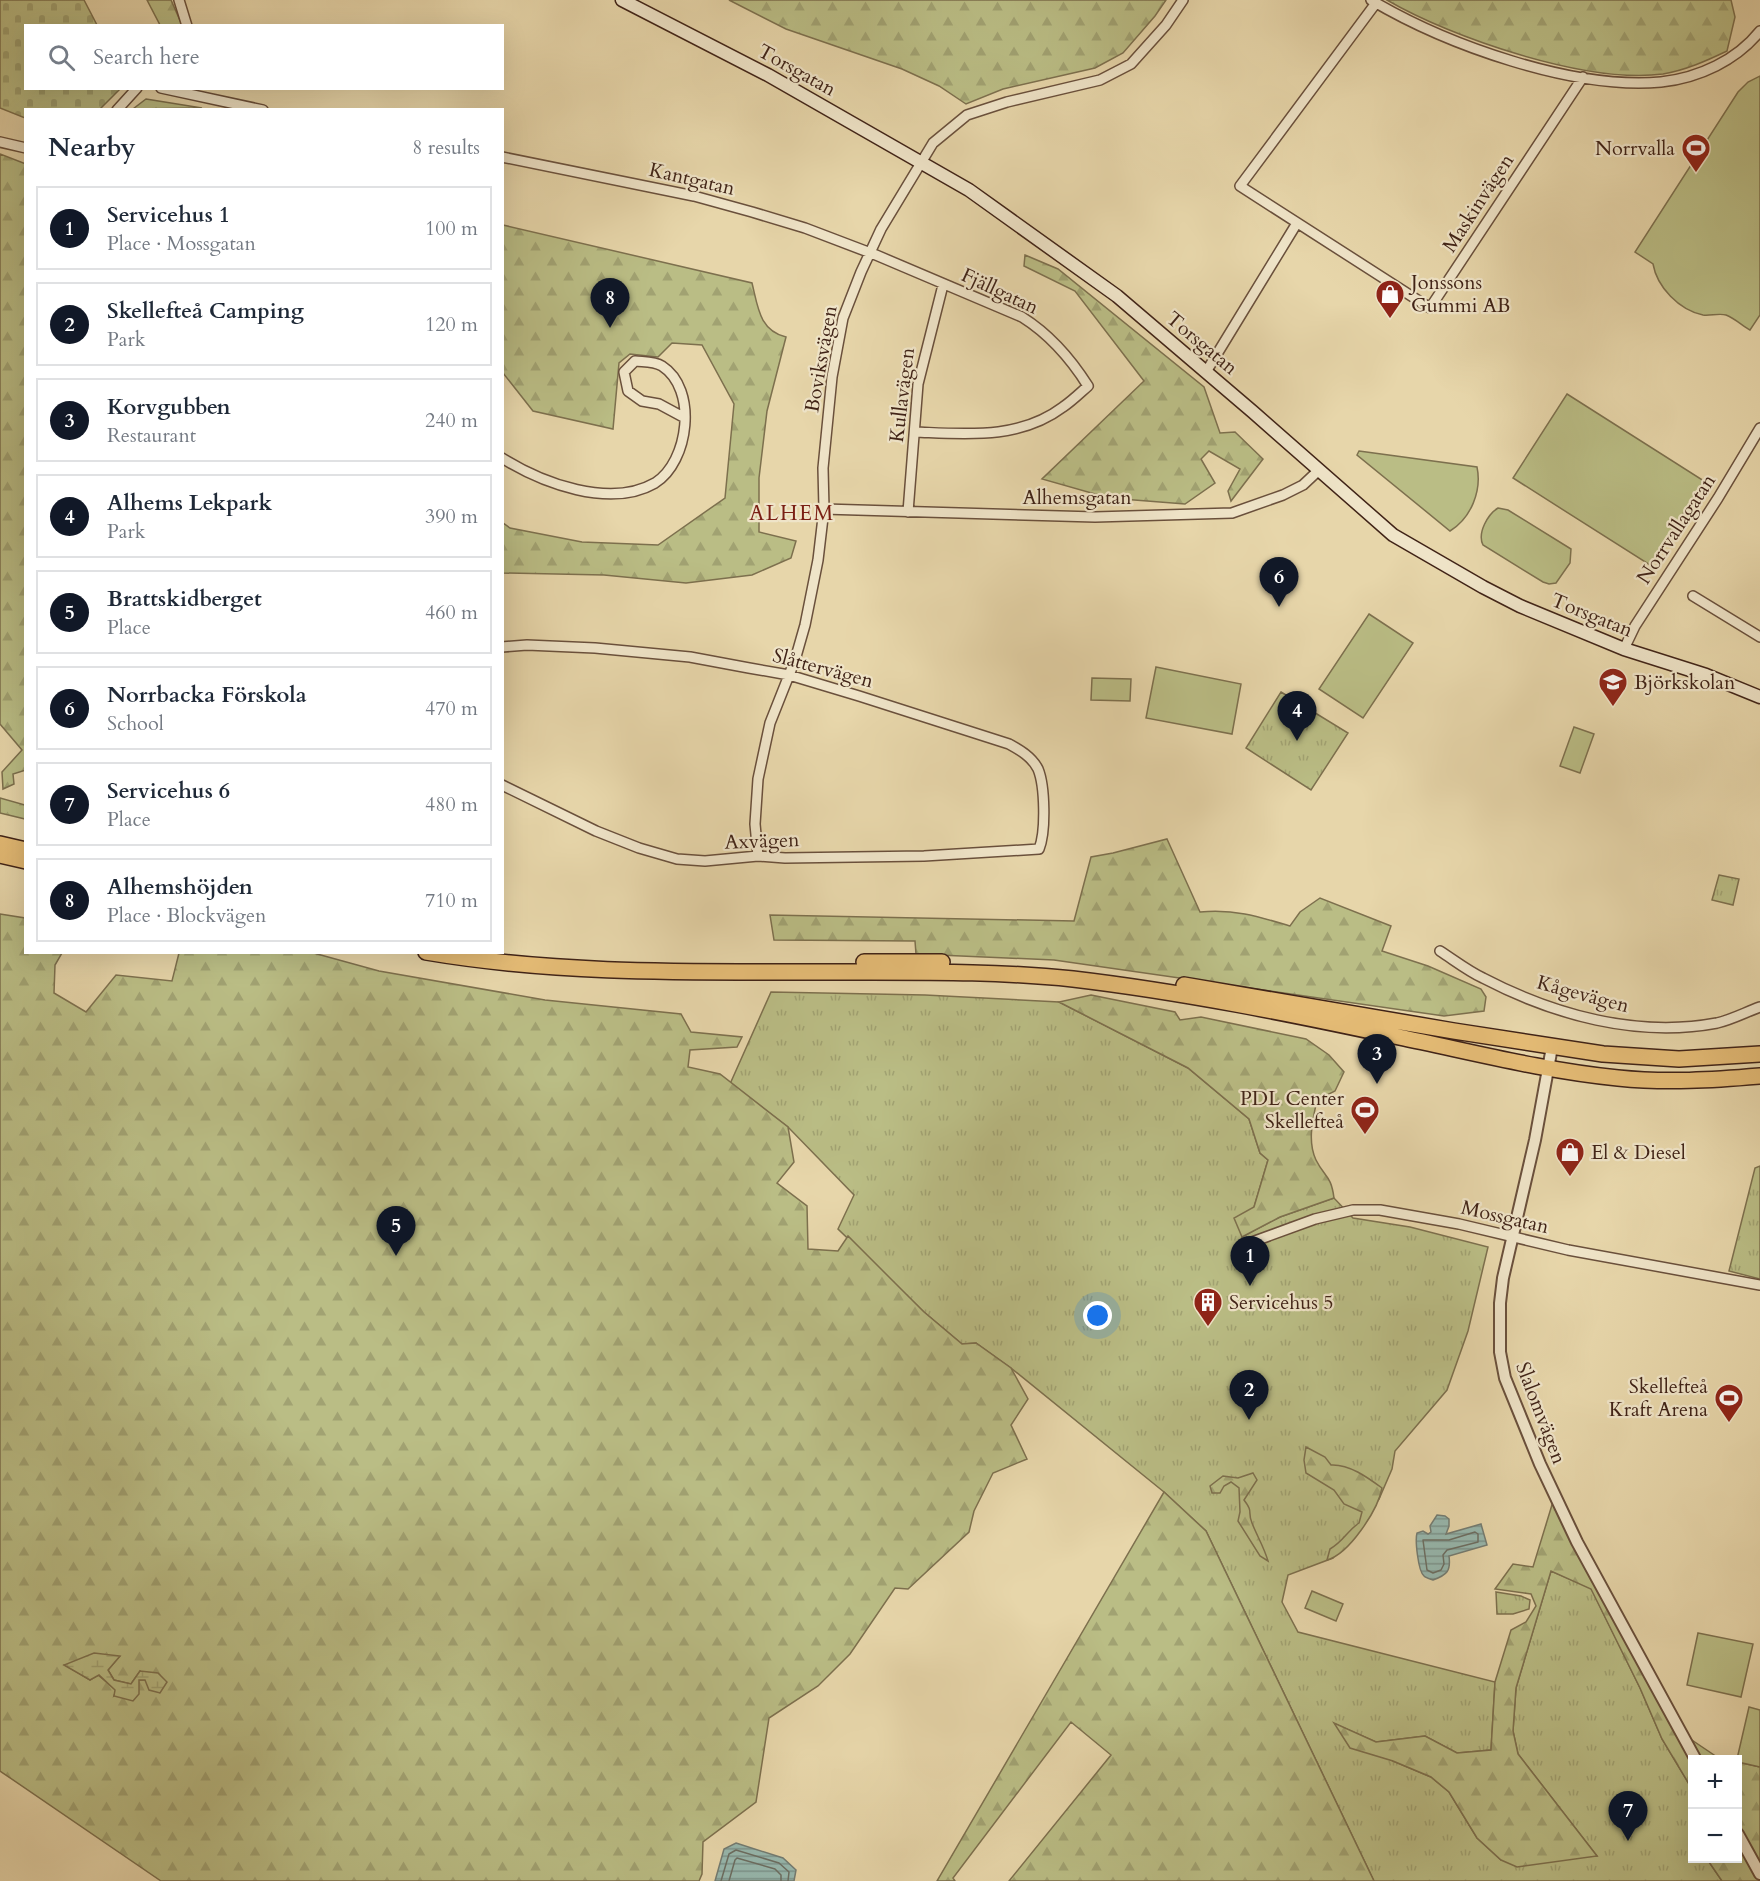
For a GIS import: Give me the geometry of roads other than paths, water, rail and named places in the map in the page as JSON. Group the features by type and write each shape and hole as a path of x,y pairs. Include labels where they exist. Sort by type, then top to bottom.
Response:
{"highway":[{"path":"0,844 24,850"},
{"path":"0,855 24,861"},
{"path":"504,953 639,962 920,961 1005,964 1148,980 1552,1047 1633,1057 1722,1058 1760,1054"},
{"path":"441,954 500,962 635,972 961,972 1072,979 1244,1006 1604,1077 1656,1081 1760,1076"}],"main road":[{"name":"Torsgatan","path":"622,0 768,75 969,190 1117,296 1393,535 1520,606 1624,649 1706,675 1760,697"}],"street":[{"path":"179,0 187,24"},
{"name":"Boviksvägen","path":"758,856 755,824 758,779 770,723 803,634 813,590 824,509 823,468 832,377 843,318 881,229 933,143 967,115 1007,102 1100,80 1131,64 1166,25 1183,0"},
{"path":"1374,1 1397,15 1455,41 1561,74 1621,82 1662,82 1699,74 1734,56 1760,31"},
{"name":"Maskinvägen","path":"1374,1 1240,186 1430,308 1583,77"},
{"path":"119,108 135,90"},
{"path":"170,90 254,108"},
{"path":"209,90 211,99"},
{"path":"0,142 24,148"},
{"name":"Kantgatan","path":"504,157 694,196 805,228 870,253"},
{"path":"1206,372 1297,223"},
{"name":"Fjällgatan","path":"870,253 991,303 1035,326 1078,370 1088,386 1062,408 1032,424 1008,432 978,434 915,432"},
{"name":"Kullavägen","path":"908,512 918,384 943,285"},
{"path":"504,459 526,472 556,484 591,493 612,494 636,490 656,482 673,466 681,447 686,425 685,418 681,393 673,377 661,366 650,362 635,361 624,372 628,391 642,400 659,404 685,418"},
{"name":"Norrvallagatan","path":"1624,649 1635,626 1718,498 1760,428"},
{"path":"1751,443 1760,449"},
{"name":"Alhemsgatan","path":"824,509 1095,516 1232,513 1283,495 1303,485 1319,470"},
{"path":"1693,596 1760,637"},
{"name":"Slåttervägen","path":"504,647 527,645 595,648 690,657 789,675 927,716 1009,744 1026,753 1038,769 1042,789 1044,838 1039,849"},
{"name":"Axvägen","path":"504,786 596,831 639,848 677,859 705,861 758,856 785,858 914,856 1039,849"},
{"name":"Kågevägen","path":"1440,951 1481,977 1526,998 1624,1026 1671,1028 1719,1023 1760,1007"},
{"name":"Slalomvägen","path":"1552,1047 1535,1140 1504,1269 1500,1303 1500,1352 1505,1378 1540,1464 1577,1542 1692,1755"},
{"name":"Mossgatan","path":"1244,1245 1315,1219 1353,1210 1389,1212 1451,1222 1568,1250 1760,1285"},
{"path":"1742,1843 1760,1874"}],"water":[{"path":"1437,1515 1449,1519 1446,1534 1481,1524 1487,1545 1449,1556 1447,1572 1433,1580 1425,1577 1420,1568 1416,1537 1417,1533 1423,1531 1428,1534 1431,1532 1430,1526"},
{"path":"736,1843 783,1858 796,1870 794,1881 715,1881 724,1849"}],"place":[{"name":"Norrvalla","path":"1696,174"},
{"name":"Jonssons Gummi AB","path":"1390,320"},
{"name":"Alhemshöjden","path":"610,328"},
{"name":"Norrbacka Förskola","path":"1279,607"},
{"name":"Björkskolan","path":"1613,708"},
{"name":"Alhems Lekpark","path":"1297,741"},
{"name":"Korvgubben","path":"1377,1084"},
{"name":"PDL Center Skellefteå","path":"1365,1136"},
{"name":"El & Diesel","path":"1570,1178"},
{"name":"Brattskidberget","path":"396,1256"},
{"name":"Servicehus 1","path":"1250,1286"},
{"name":"Servicehus 5","path":"1208,1328"},
{"name":"Skellefteå Camping","path":"1249,1420"},
{"name":"Skellefteå Kraft Arena","path":"1729,1424"},
{"name":"Servicehus 6","path":"1628,1841"}],"district":[{"name":"ALHEM","path":"792,513"}]}
